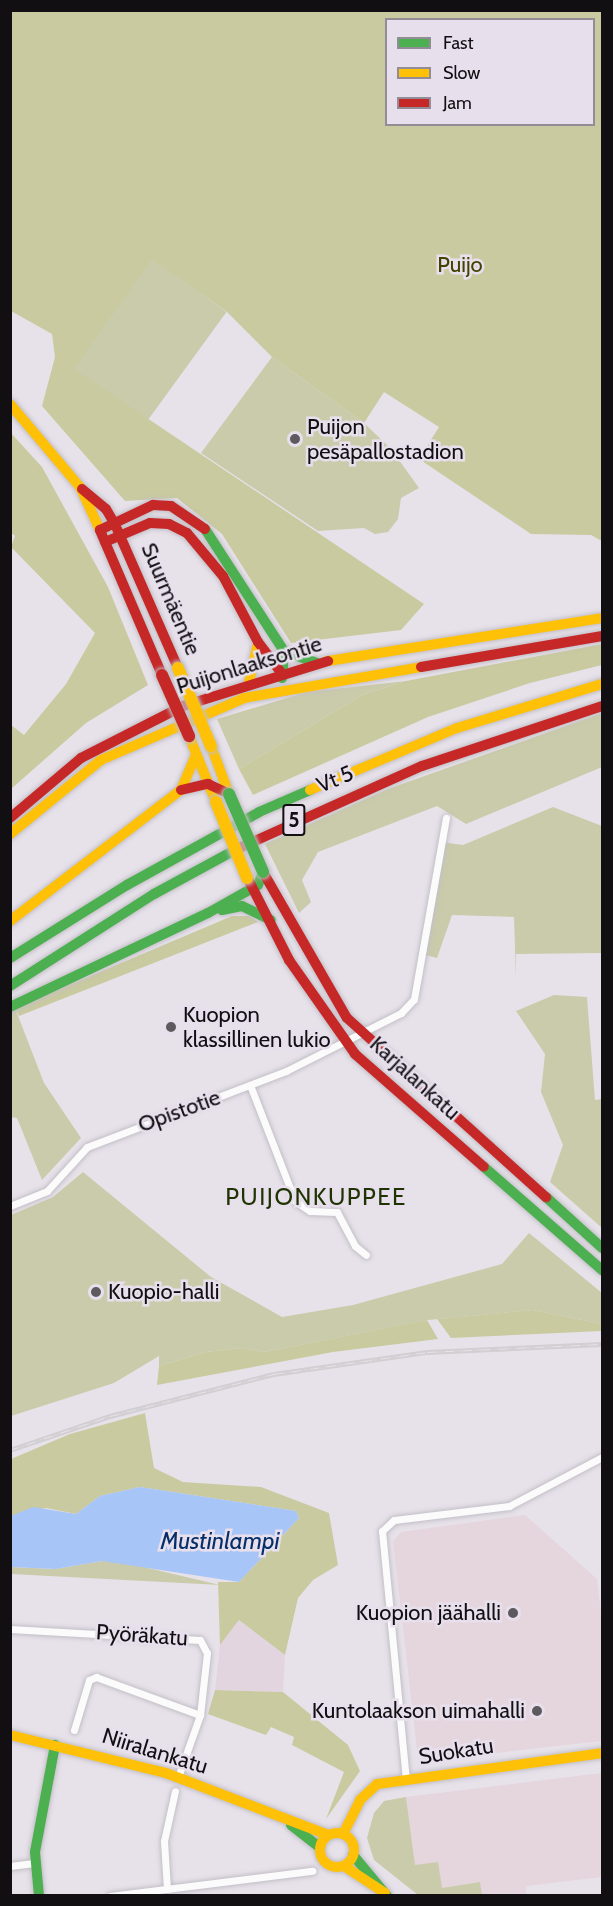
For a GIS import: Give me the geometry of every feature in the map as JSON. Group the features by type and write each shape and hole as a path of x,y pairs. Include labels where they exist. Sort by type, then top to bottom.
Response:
{"main road":[{"name":"Suurmäentie","path":"10,404 80,487 106,509 114,523 178,668 263,872"},
{"name":"Suurmäentie","path":"80,487 189,736 250,883"},
{"path":"100,530 153,505 171,506 196,520 219,545 284,651 283,680"},
{"path":"105,542 150,523 169,524 187,532 223,576 258,642 283,680"},
{"name":"Puijonlaaksontie","path":"10,834 101,760 244,698 317,663 603,618"},
{"name":"Puijonlaaksontie","path":"10,818 99,748 183,706 249,682 283,680 603,636"},
{"path":"249,682 257,665 258,642"},
{"path":"284,651 317,663"},
{"name":"Vt 5","path":"10,958 127,885 269,807 458,728 603,684"},
{"name":"Vt 5","path":"10,986 93,930 264,834 422,766 603,706"},
{"path":"181,790 196,754"},
{"path":"10,921 181,790 208,784 229,794"},
{"path":"10,1007 208,913 263,872"},
{"name":"Karjalankatu","path":"263,872 308,955 362,1034 603,1248"},
{"name":"Karjalankatu","path":"250,883 271,920 289,960 346,1043 603,1270"},
{"path":"208,913 242,906 271,920"},
{"name":"Niiralankatu","path":"10,1735 178,1778 328,1835"},
{"path":"39,1896 36,1863 55,1745"},
{"name":"Suokatu","path":"343,1834 370,1788 406,1780 603,1753"},
{"name":"Niiralankatu","path":"284,1819 320,1848"},
{"path":"344,1866 353,1855 353,1845 343,1834 328,1835 320,1848 327,1863 344,1866 386,1894"},
{"path":"353,1855 386,1894"}],"street":[{"name":"Opistotie","path":"10,1206 47,1191 87,1147 250,1085 346,1043 401,1013 414,999 446,818"},
{"path":"250,1085 296,1200 310,1211 337,1212 355,1246 366,1255"},
{"path":"406,1780 382,1531 394,1520 509,1506 603,1457"},
{"name":"Pyöräkatu","path":"10,1629 200,1640 207,1653 200,1714 178,1778"},
{"path":"74,1730 88,1680 96,1677 200,1714"},
{"path":"167,1889 164,1841 175,1791"},
{"path":"10,1866 36,1863"},
{"path":"110,1896 312,1871"}],"shaded area":[{"path":"525,1515 597,1579 602,1620 602,1741 425,1761 417,1750 393,1541 401,1532"},
{"path":"239,1620 285,1655 283,1692 215,1690 220,1645"},
{"path":"602,1773 602,1877 526,1886 526,1895 482,1895 480,1882 442,1888 415,1865 406,1797"}],"green space":[{"name":"Puijo","path":"11,11 602,11 602,541 591,535 531,534 419,459 439,427 384,392 364,423 272,357 227,312 152,259 74,369 424,604 401,630 291,643 222,534 177,498 125,501 42,406 55,357 52,334 11,311"},
{"path":"152,258 226,312 146,422 72,368"},
{"name":"Puijon pesäpallostadion","path":"272,357 364,423 391,449 419,488 401,498 398,519 388,532 375,534 364,528 318,531 201,453"},
{"path":"10,432 42,467 108,587 148,685 86,723 11,789 11,725 24,735 66,684 95,633 11,547 15,536 10,532"},
{"path":"602,644 602,665 530,683 428,717 253,795 239,769 362,695 406,681"},
{"path":"406,681 362,695 239,769 217,719 307,692"},
{"path":"602,713 602,767 466,824 437,806 318,852 302,880 311,902 299,913 265,844 388,789"},
{"path":"553,807 602,826 602,953 516,954 516,979 514,917 452,915 437,958 422,954 441,842 463,845"},
{"path":"232,916 250,916 258,922 19,1016 15,1008"},
{"path":"554,995 587,997 595,1100 602,1099 602,1228 550,1182 563,1145 541,1092 545,1054 516,1011"},
{"path":"15,1008 44,1083 81,1138 42,1180 17,1118 11,1117 10,1011"},
{"path":"83,1172 211,1277 282,1317 353,1305 502,1264 529,1233 602,1293 602,1324 533,1310 428,1320 264,1352 242,1348 206,1352 159,1366 159,1356 114,1383 11,1416 11,1215 53,1197"},
{"path":"533,1310 602,1324 602,1331 451,1338 437,1319"},
{"path":"427,1320 438,1339 333,1352 157,1385 159,1366 206,1352 242,1348 264,1352"},
{"path":"145,1413 154,1468 183,1482 261,1487 329,1513 338,1565 313,1580 298,1598 285,1655 239,1620 220,1645 218,1582 239,1582 299,1518 296,1511 140,1487 100,1496 76,1514 46,1508 11,1516 11,1459 70,1434"},
{"path":"102,1561 127,1563 220,1585 11,1574 10,1567 55,1569"},
{"path":"215,1690 283,1692 348,1745 360,1771 326,1819 344,1772 292,1745 294,1737 271,1727 266,1735 208,1714"},
{"path":"406,1797 415,1865 438,1862 442,1888 480,1882 482,1895 418,1895 374,1860 367,1838 374,1813 384,1801"}],"water":[{"name":"Mustinlampi","path":"140,1487 296,1511 299,1518 239,1582 102,1561 55,1569 11,1567 11,1516 33,1507 76,1514 100,1496"}],"railway":[{"path":"10,1450 110,1416 274,1374 427,1352 602,1344"}],"traffic: fast":[{"path":"205,529 284,651 282,678"},
{"path":"284,651 317,663"},
{"path":"10,958 127,885 259,812 310,790"},
{"path":"229,794 263,872"},
{"path":"10,986 154,894 237,849"},
{"path":"10,1007 208,913 258,885 263,872"},
{"path":"222,910 242,906 271,920"},
{"path":"484,1167 602,1270"},
{"path":"546,1197 602,1248"},
{"path":"39,1896 35,1852 55,1745"},
{"path":"291,1825 320,1848"},
{"path":"353,1855 387,1896"}],"traffic: slow":[{"path":"10,404 80,487 100,530"},
{"path":"328,661 602,618"},
{"path":"249,682 258,643"},
{"path":"10,834 101,760 244,698 421,667"},
{"path":"178,668 211,746"},
{"path":"310,790 457,728 602,684"},
{"path":"189,736 216,802"},
{"path":"211,746 229,794"},
{"path":"10,921 181,790 196,754"},
{"path":"216,802 247,878"},
{"path":"10,1735 166,1773 328,1835"},
{"path":"343,1834 360,1800 377,1784 602,1753"},
{"path":"337,1833 349,1838 354,1850 349,1862 337,1867 325,1862 320,1850 325,1838 337,1833"},
{"path":"344,1866 385,1893"}],"traffic: jam":[{"path":"82,489 106,509 114,523"},
{"path":"162,675 100,530 153,505 171,506 205,529"},
{"path":"105,542 150,523 169,524 187,533 223,576 258,642 281,672"},
{"path":"117,529 178,668"},
{"path":"421,667 602,636"},
{"path":"10,818 81,758 183,706 328,661"},
{"path":"162,675 189,736"},
{"path":"237,849 422,766 602,706"},
{"path":"181,790 208,784 229,794"},
{"path":"263,872 347,1018 546,1197"},
{"path":"249,881 289,960 355,1054 484,1167"}],"place":[{"name":"Puijon pesäpallostadion","path":"295,439"},
{"name":"Kuopion klassillinen lukio","path":"171,1027"},
{"name":"Kuopio-halli","path":"96,1292"},
{"name":"Kuopion jäähalli","path":"513,1613"},
{"name":"Kuntolaakson uimahalli","path":"537,1711"}],"district":[{"name":"PUIJONKUPPEE","path":"316,1197"}]}
